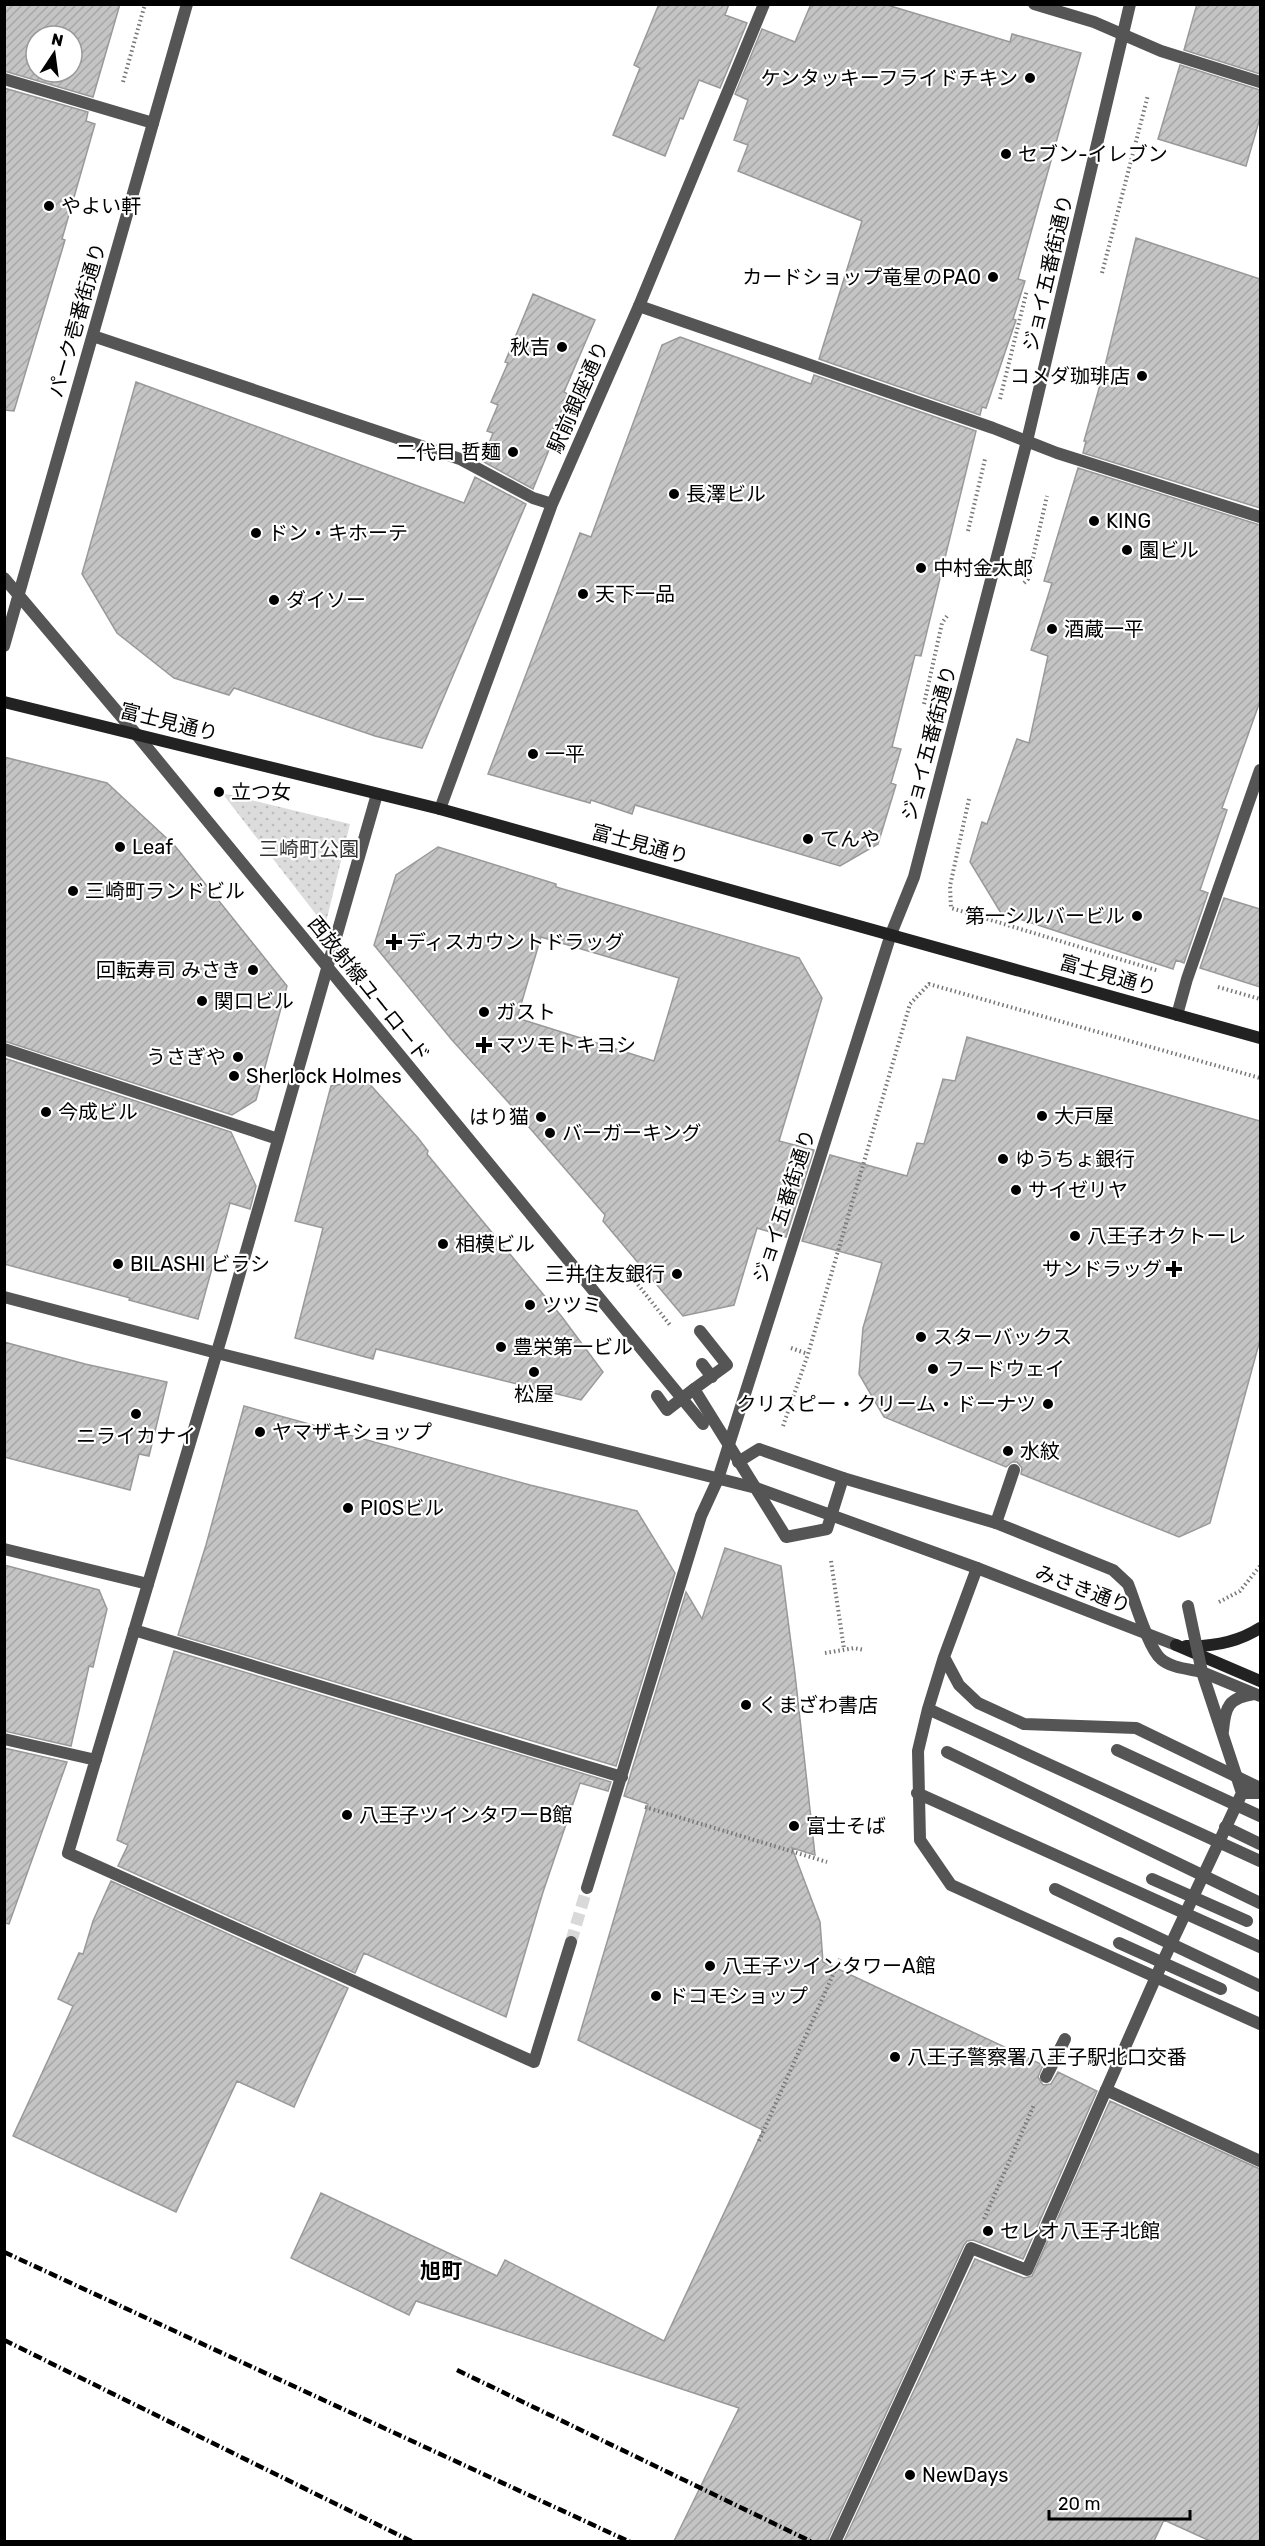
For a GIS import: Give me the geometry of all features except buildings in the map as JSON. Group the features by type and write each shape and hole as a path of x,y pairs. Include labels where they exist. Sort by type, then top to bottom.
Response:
{"street":[{"name":"パーク壱番街通り","path":"4,646 187,4"},
{"name":"駅前銀座通り","path":"440,809 552,504 639,306 764,4"},
{"path":"1034,4 1094,22 1161,51 1260,82"},
{"name":"ジョイ五番街通り","path":"587,1888 701,1516 718,1479 891,934 914,877 1028,441 1130,4"},
{"path":"4,79 153,123"},
{"path":"639,306 993,428 1057,453 1260,517"},
{"path":"93,336 460,459 533,498 552,504"},
{"name":"西放射線ユーロード","path":"4,578 136,734 703,1424"},
{"name":"富士見通り","path":"4,702 440,809 1260,1038"},
{"path":"1177,1015 1187,979 1260,770"},
{"path":"377,794 217,1353 68,1853 534,2062 571,1942"},
{"path":"4,1049 279,1139"},
{"name":"みさき通り","path":"4,1297 217,1353 756,1488 977,1568 1176,1645"},
{"path":"657,1396 667,1410 727,1365 700,1331"},
{"path":"702,1364 712,1377"},
{"path":"694,1389 786,1537 827,1529 843,1478"},
{"path":"738,1462 759,1449 843,1478 996,1523 1113,1570 1128,1584 1154,1649 1161,1659 1183,1668 1202,1671 1258,1694"},
{"path":"996,1523 1014,1470"},
{"path":"4,1549 148,1584"},
{"path":"977,1568 944,1657 918,1751 920,1840 951,1885 1260,2024"},
{"path":"835,2541 971,2248 1027,2270 1163,1962 1242,1792 1202,1671 1188,1606"},
{"path":"1176,1645 1203,1647 1231,1642 1260,1628"},
{"path":"134,1630 622,1777"},
{"path":"1176,1645 1260,1681"},
{"path":"944,1657 959,1685 978,1703 1024,1724 1136,1728 1260,1788"},
{"path":"1222,1731 1228,1705 1239,1696 1258,1694"},
{"path":"928,1709 1260,1861"},
{"path":"4,1739 96,1760"},
{"path":"1117,1750 1260,1816"},
{"path":"947,1752 1260,1903"},
{"path":"1242,1792 1260,1793"},
{"path":"918,1793 1260,1947"},
{"path":"1225,1827 1260,1844"},
{"path":"1152,1879 1247,1921"},
{"path":"1055,1889 1260,1986"},
{"path":"1119,1943 1221,1989"},
{"path":"1046,2077 1065,2039"},
{"path":"1106,2090 1260,2161"}],"path":[{"path":"123,84 145,4"},
{"path":"968,532 1030,281"},
{"path":"923,710 942,623 949,614"},
{"path":"950,886 951,908 1260,999"},
{"path":"780,1437 808,1354 910,1004 928,984 1260,1078"},
{"path":"789,1347 808,1354"},
{"path":"827,1529 844,1649"},
{"path":"1188,1606 1211,1604 1228,1598 1251,1581 1260,1566"},
{"path":"825,1653 844,1649 864,1650"},
{"path":"615,1798 827,1862"},
{"path":"759,2141 840,1959"},
{"path":"971,2248 1046,2077"}],"green space":[{"name":"三崎町公園","path":"222,793 350,824 325,926"}],"tunnel":[{"path":"571,1942 587,1888"}],"railway":[{"path":"4,2252 630,2542"},
{"path":"4,2340 413,2542"},
{"path":"457,2370 812,2542"}],"place":[{"name":"ケンタッキーフライドチキン","path":"1030,78"},
{"name":"セブン-イレブン","path":"1006,154"},
{"name":"やよい軒","path":"49,206"},
{"name":"カードショップ竜星のPAO","path":"993,277"},
{"name":"秋吉","path":"562,347"},
{"name":"コメダ珈琲店","path":"1142,376"},
{"name":"二代目 哲麺","path":"513,452"},
{"name":"長澤ビル","path":"674,494"},
{"name":"KING","path":"1094,521"},
{"name":"ドン・キホーテ","path":"256,533"},
{"name":"園ビル","path":"1127,550"},
{"name":"中村金太郎","path":"921,568"},
{"name":"天下一品","path":"583,594"},
{"name":"ダイソー","path":"274,600"},
{"name":"酒蔵一平","path":"1052,629"},
{"name":"一平","path":"533,754"},
{"name":"立つ女","path":"219,792"},
{"name":"てんや","path":"808,839"},
{"name":"Leaf","path":"120,847"},
{"name":"三崎町ランドビル","path":"73,891"},
{"name":"第一シルバービル","path":"1137,916"},
{"name":"ディスカウントドラッグ","path":"394,942"},
{"name":"回転寿司 みさき","path":"253,970"},
{"name":"関口ビル","path":"202,1001"},
{"name":"ガスト","path":"484,1012"},
{"name":"マツモトキヨシ","path":"484,1045"},
{"name":"うさぎや","path":"238,1057"},
{"name":"Sherlock Holmes","path":"234,1076"},
{"name":"今成ビル","path":"46,1112"},
{"name":"大戸屋","path":"1042,1116"},
{"name":"はり猫","path":"541,1117"},
{"name":"バーガーキング","path":"550,1133"},
{"name":"ゆうちょ銀行","path":"1003,1159"},
{"name":"サイゼリヤ","path":"1016,1190"},
{"name":"八王子オクトーレ","path":"1075,1236"},
{"name":"相模ビル","path":"443,1244"},
{"name":"BILASHI ビラシ","path":"118,1264"},
{"name":"サンドラッグ","path":"1174,1269"},
{"name":"三井住友銀行","path":"677,1274"},
{"name":"ツツミ","path":"530,1305"},
{"name":"スターバックス","path":"921,1337"},
{"name":"豊栄第一ビル","path":"501,1347"},
{"name":"フードウェイ","path":"933,1369"},
{"name":"松屋","path":"534,1372"},
{"name":"クリスピー・クリーム・ドーナツ","path":"1048,1404"},
{"name":"ニライカナイ","path":"136,1414"},
{"name":"ヤマザキショップ","path":"260,1432"},
{"name":"水紋","path":"1008,1451"},
{"name":"PIOSビル","path":"348,1508"},
{"name":"くまざわ書店","path":"746,1705"},
{"name":"八王子ツインタワーB館","path":"347,1815"},
{"name":"富士そば","path":"794,1826"},
{"name":"八王子ツインタワーA館","path":"710,1966"},
{"name":"ドコモショップ","path":"656,1996"},
{"name":"八王子警察署八王子駅北口交番","path":"895,2057"},
{"name":"セレオ八王子北館","path":"988,2231"},
{"name":"NewDays","path":"910,2475"}],"district":[{"name":"旭町","path":"441,2270"}]}
